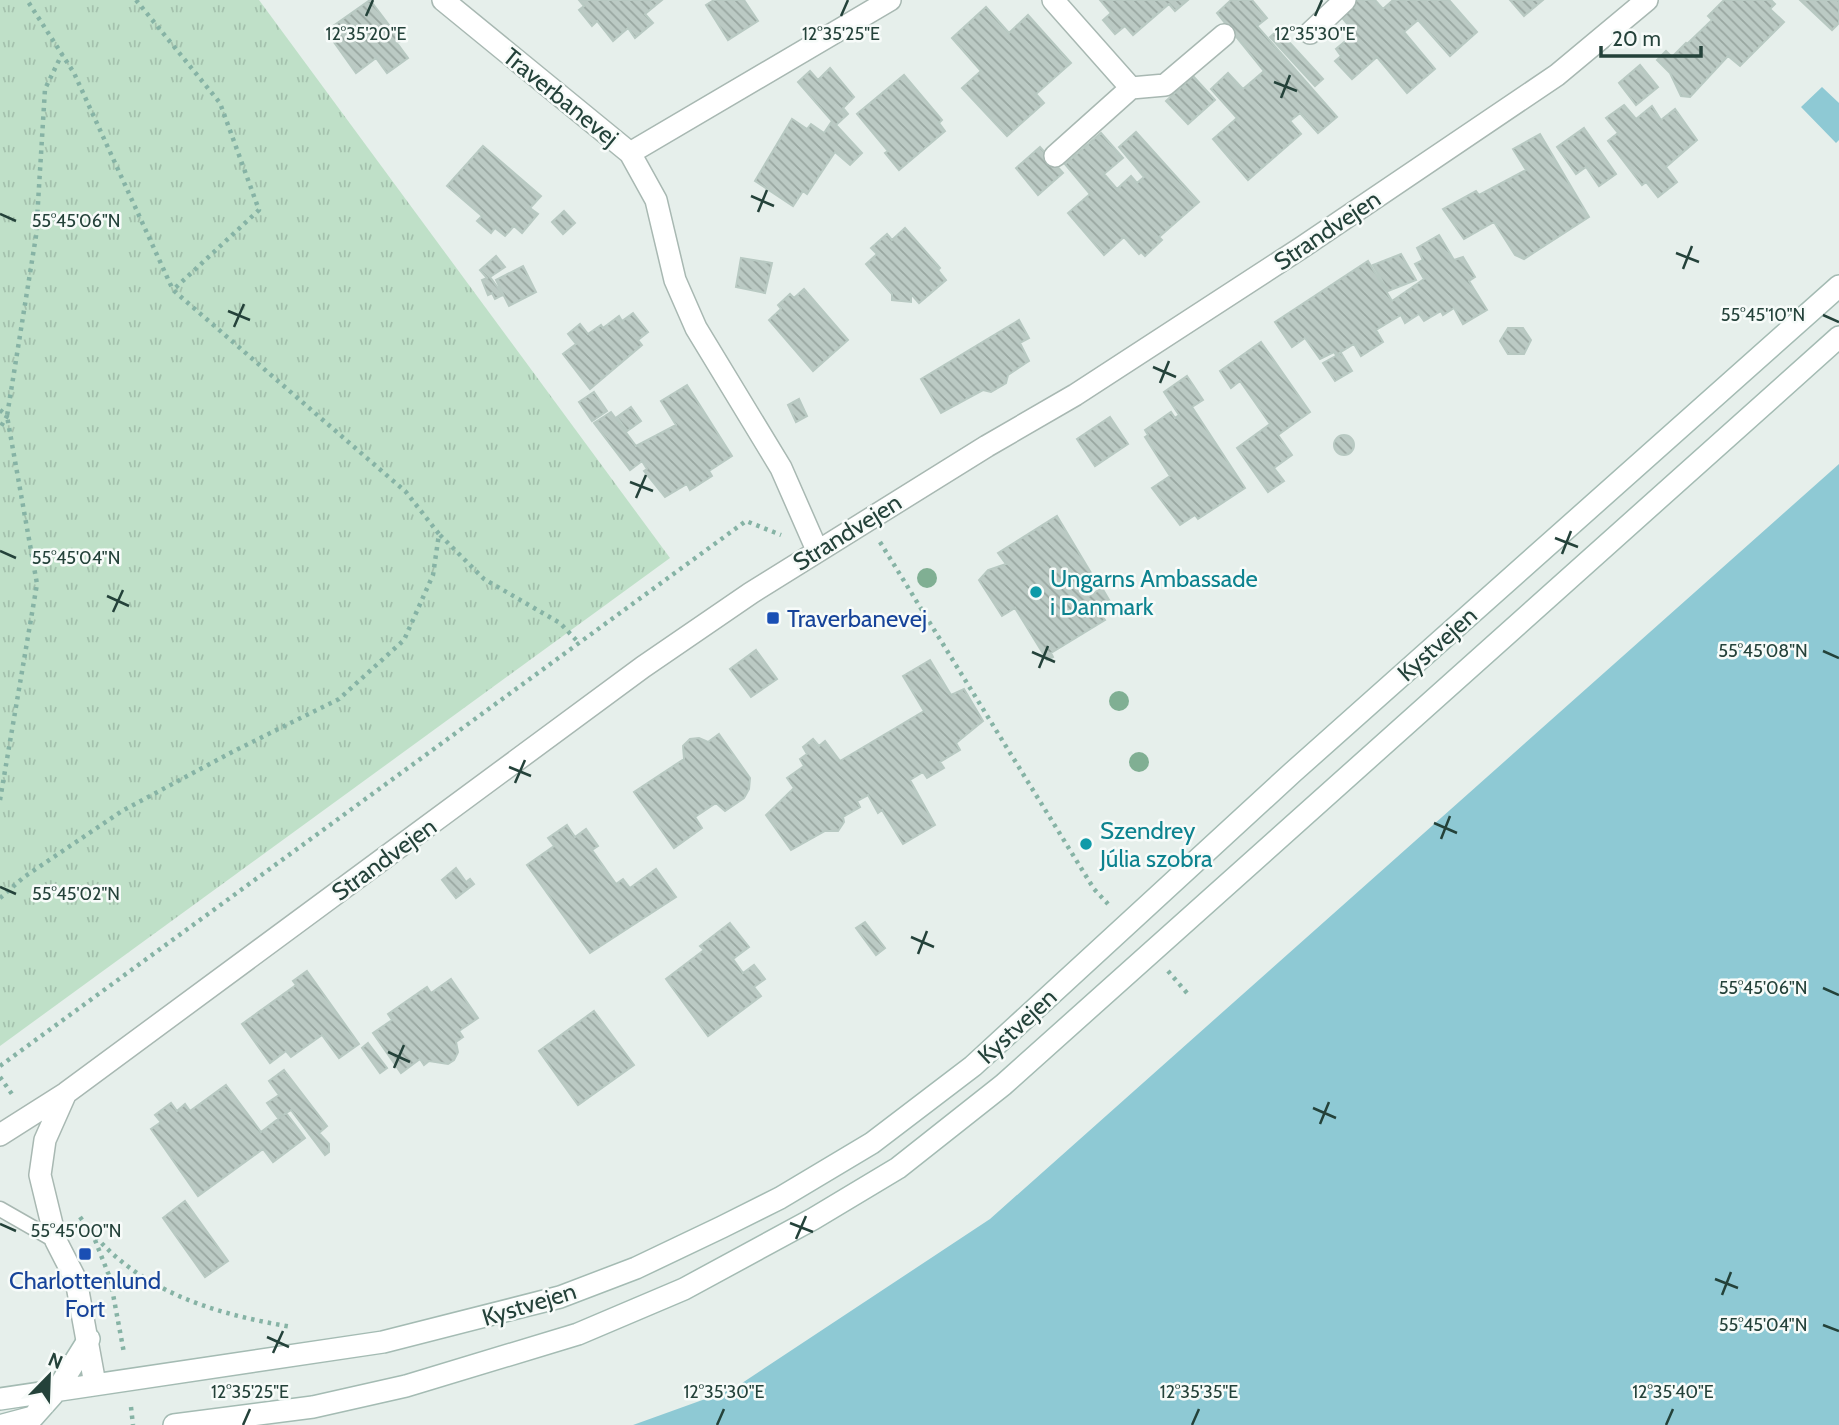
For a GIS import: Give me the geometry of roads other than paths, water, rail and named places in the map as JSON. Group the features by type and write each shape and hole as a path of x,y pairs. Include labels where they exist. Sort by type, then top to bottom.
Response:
{"main road":[{"name":"Traverbanevej","path":"443,0 630,153 656,200 675,280 696,328 781,468 817,551"},
{"path":"630,153 890,0"},
{"path":"1053,0 1130,88"},
{"path":"1310,33 1345,0"},
{"name":"Strandvejen","path":"0,1135 66,1093 643,667 817,551 1075,395 1301,248 1557,75 1647,0"},
{"path":"1055,156 1130,88 1165,85 1224,36"},
{"name":"Kystvejen","path":"0,1399 383,1342 547,1301 636,1268 780,1198 872,1143 973,1066 1293,772 1839,286"},
{"name":"Kystvejen","path":"174,1425 313,1408 405,1386 578,1334 684,1289 745,1258 898,1168 1003,1086 1839,337"},
{"name":"Strandvejen","path":"66,1093 45,1140 40,1175 56,1241 76,1280 89,1339 95,1384"},
{"path":"3,1425 33,1417 57,1390 89,1339"}],"lane":[{"path":"0,1209 56,1241"}],"water":[{"path":"1822,87 1839,103 1839,140 1836,143 1801,107"},
{"path":"1839,464 1839,1425 633,1425 733,1389 990,1219"}],"place":[{"name":"Ungarns Ambassade i Danmark","path":"1036,592"},
{"name":"Traverbanevej","path":"773,618"},
{"name":"Szendrey Júlia szobra","path":"1086,844"},
{"name":"Charlottenlund Fort","path":"85,1254"}]}
